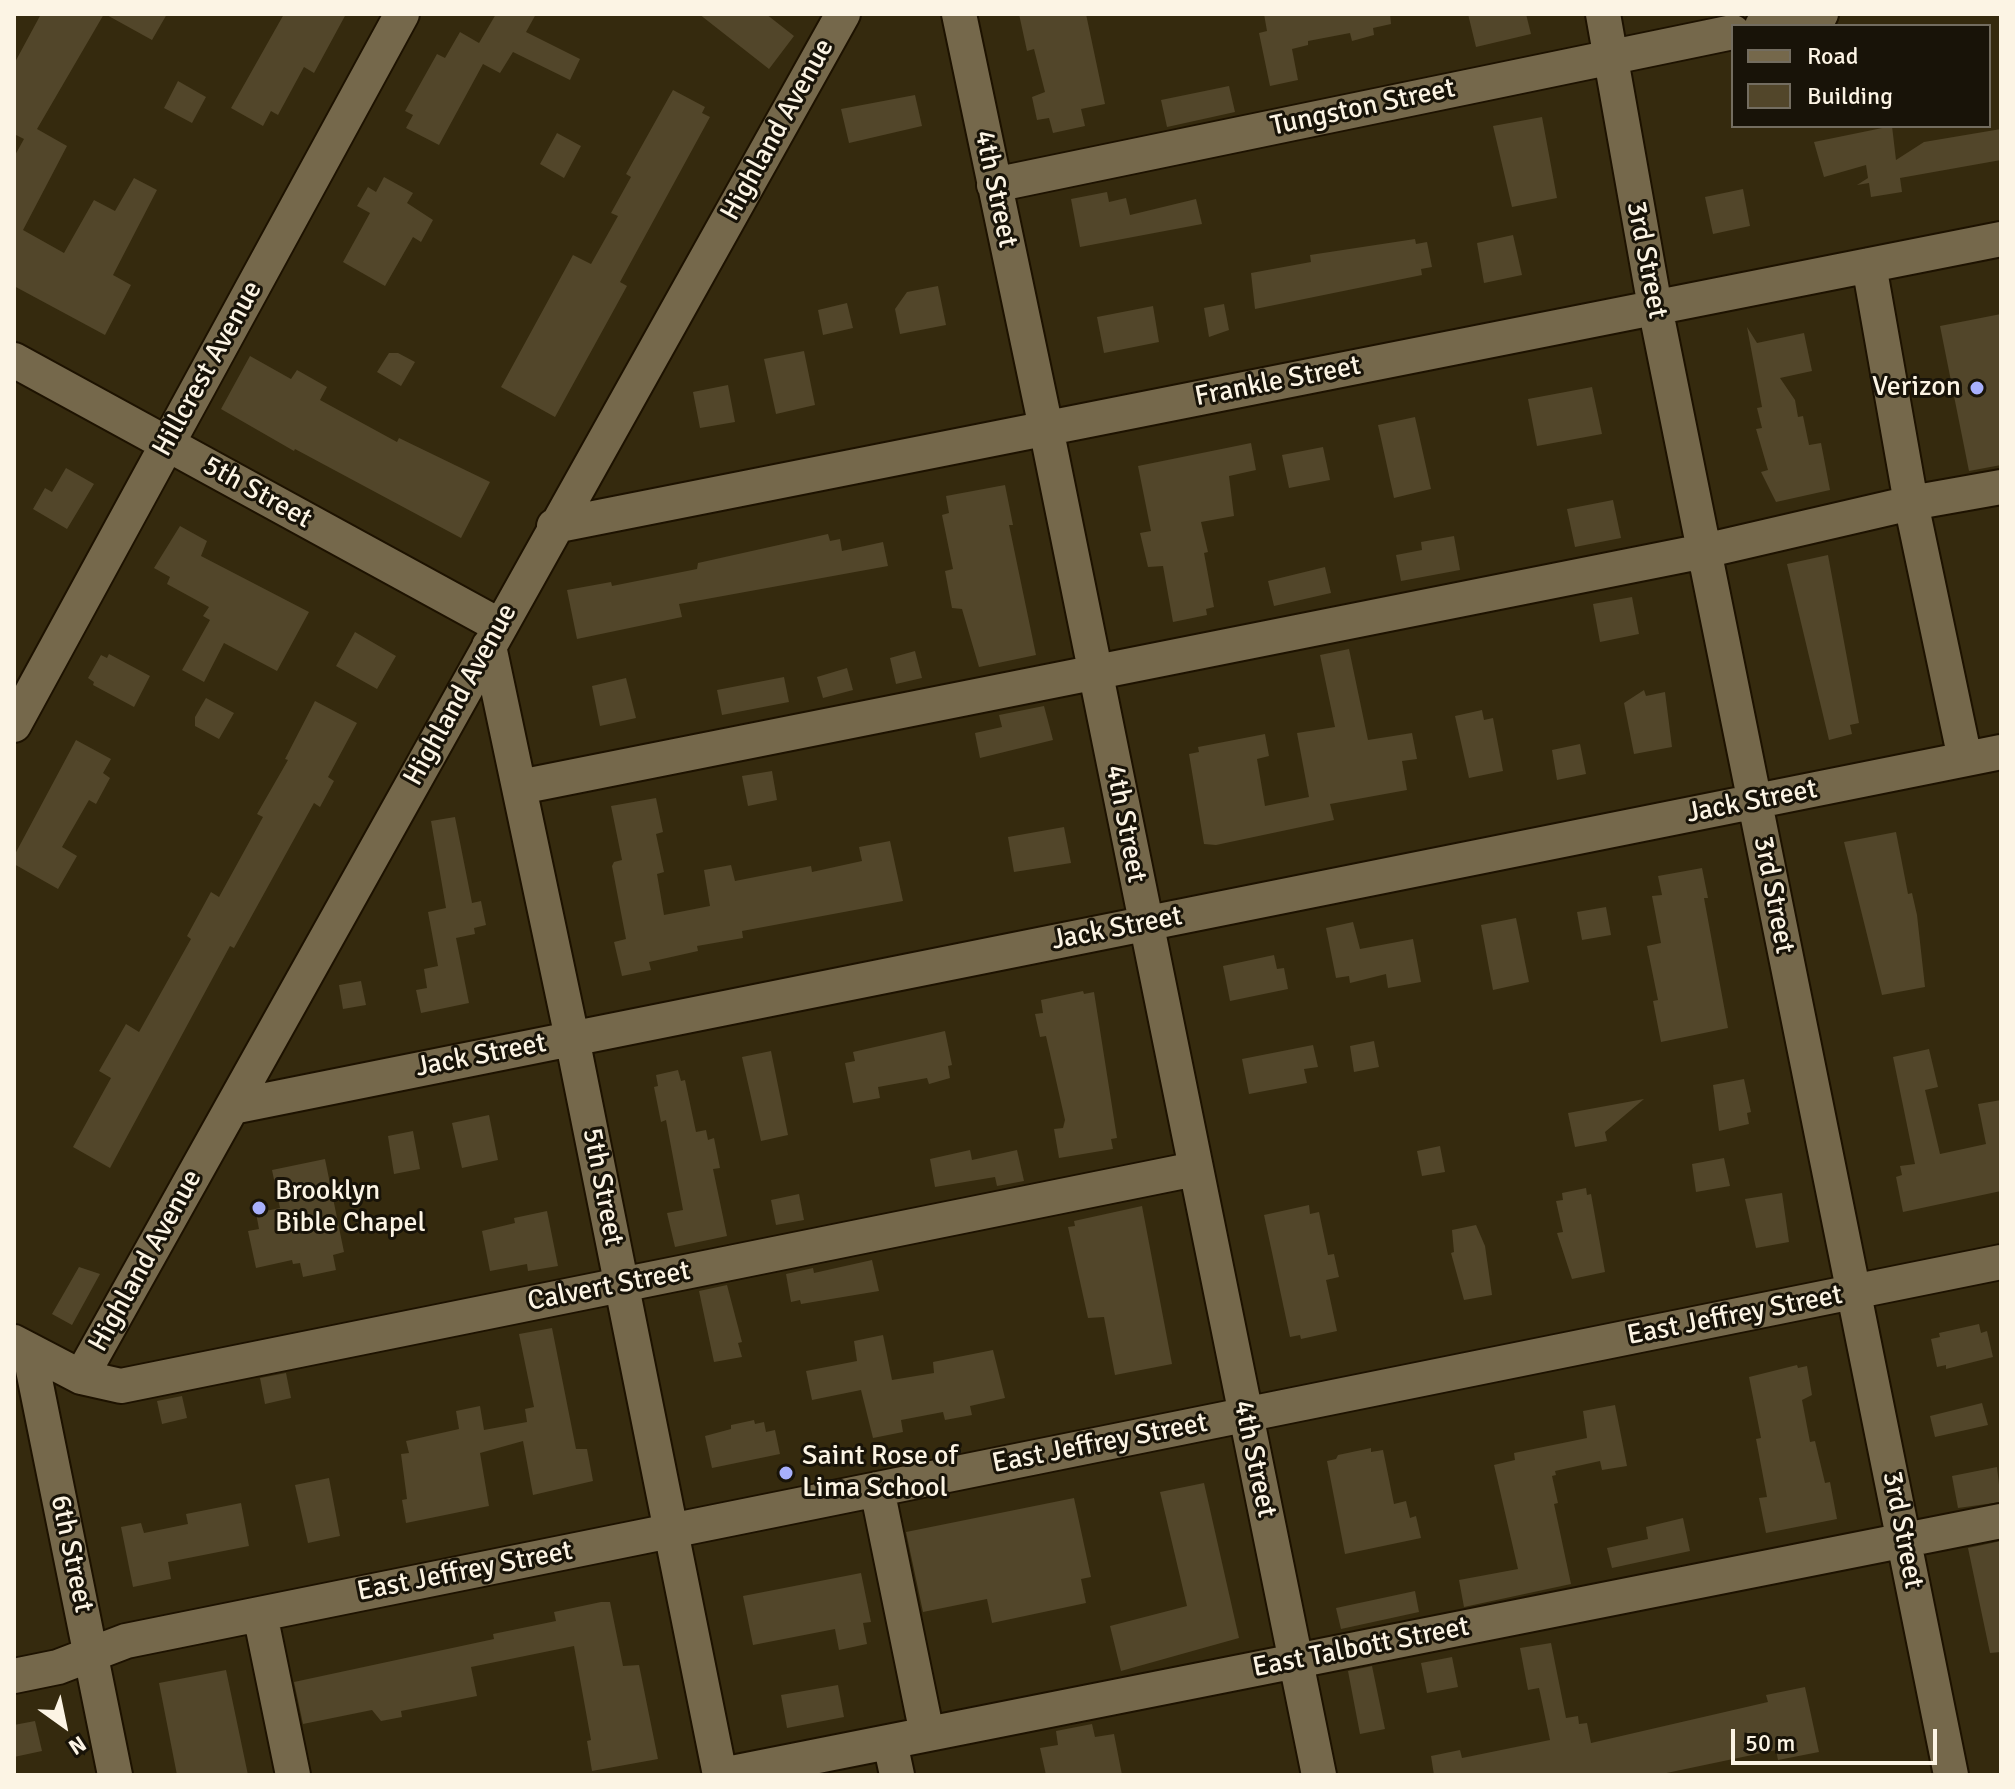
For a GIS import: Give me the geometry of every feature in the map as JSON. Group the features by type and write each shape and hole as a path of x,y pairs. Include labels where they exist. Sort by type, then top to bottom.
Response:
{"street":[{"name":"Hillcrest Avenue","path":"14,725 402,14"},
{"name":"Highland Avenue","path":"81,1377 554,526 843,14"},
{"name":"4th Street","path":"959,14 1319,1775"},
{"name":"3rd Street","path":"1603,14 1655,307 1951,1775"},
{"path":"1772,24 1821,14"},
{"name":"Tungston Street","path":"994,185 1731,32"},
{"name":"Frankle Street","path":"554,526 2001,239"},
{"path":"1869,265 1911,503 1965,759"},
{"name":"5th Street","path":"14,360 167,444 494,636 520,787 721,1775"},
{"path":"520,787 1704,551 1911,503 2001,487"},
{"name":"Jack Street","path":"232,1107 2001,752"},
{"name":"Calvert Street","path":"21,1346 81,1377 121,1386 1195,1169"},
{"name":"East Jeffrey Street","path":"14,1676 58,1667 126,1641 2001,1262"},
{"name":"6th Street","path":"21,1346 92,1654 115,1775"},
{"path":"877,1489 927,1734"},
{"name":"East Talbott Street","path":"721,1775 2001,1521"},
{"path":"260,1614 293,1775"},
{"path":"890,1742 897,1775"}],"building":[{"path":"41,14 104,14 37,129 67,146 23,230 64,253 94,200 115,211 134,178 157,190 113,275 131,285 105,335 14,286 14,157 24,139 14,134 14,64"},
{"path":"105,14 167,14 152,40"},
{"path":"284,14 346,14 314,73 304,67 278,115 271,111 263,126 231,108"},
{"path":"496,14 536,14 526,32 580,59 570,80 513,52 500,73 483,64 439,145 406,128 413,115 405,111 437,54 445,58 460,32 479,43"},
{"path":"699,14 766,14 794,36 769,69"},
{"path":"1019,14 1086,14 1105,104 1081,109 1085,126 1053,133 1049,118 1037,120 1032,97 1045,92 1034,49 1027,51"},
{"path":"1264,14 1390,14 1391,24 1373,28 1374,35 1352,41 1350,33 1308,41 1308,45 1292,49 1298,80 1270,86 1259,33 1267,31"},
{"path":"1468,14 1526,14 1531,34 1476,47"},
{"path":"178,81 206,97 192,123 164,108"},
{"path":"1229,86 1235,112 1167,127 1161,100"},
{"path":"673,90 705,107 702,113 710,117 620,282 627,286 555,417 501,387 573,255 591,264 618,216 611,213 631,177 626,174"},
{"path":"915,95 922,126 849,143 841,109"},
{"path":"1542,117 1557,198 1512,207 1493,126"},
{"path":"1892,128 1896,160 1924,142 2001,129 2001,160 1900,178 1902,192 1871,197 1869,183 1857,185 1868,178 1866,165 1824,177 1814,142"},
{"path":"557,133 581,146 564,178 540,164"},
{"path":"384,177 413,193 407,203 433,220 421,242 413,237 385,286 343,262 370,213 357,206 368,187 376,192"},
{"path":"1743,189 1750,226 1713,234 1705,197"},
{"path":"1107,192 1109,202 1126,198 1130,215 1196,199 1202,224 1080,247 1071,199"},
{"path":"1513,235 1522,275 1484,283 1477,243"},
{"path":"1415,239 1416,244 1427,242 1432,267 1421,269 1422,275 1255,309 1251,273 1311,262 1310,255"},
{"path":"938,286 946,325 900,334 895,309 907,292"},
{"path":"847,303 853,328 823,335 818,310"},
{"path":"1224,304 1229,330 1209,337 1204,308"},
{"path":"1153,306 1159,342 1104,353 1097,317"},
{"name":"Verizon","path":"2001,314 2001,465 1969,471 1940,326"},
{"path":"1747,327 1757,343 1804,333 1812,371 1780,378 1795,400 1798,417 1803,416 1809,445 1821,443 1830,490 1776,502 1761,472 1768,470 1756,429 1762,428 1757,408 1762,407"},
{"path":"804,351 815,405 776,414 764,359"},
{"path":"389,353 398,353 415,362 401,386 377,372"},
{"path":"250,356 291,379 297,370 327,387 320,400 397,442 399,438 490,482 461,538 294,451 221,409"},
{"path":"728,385 735,422 700,428 693,392"},
{"path":"1592,387 1602,434 1537,446 1528,399"},
{"path":"1415,417 1431,489 1394,498 1378,425"},
{"path":"1251,443 1256,470 1229,476 1234,516 1201,522 1214,607 1206,609 1207,615 1173,622 1163,566 1148,567 1140,533 1151,531 1138,466"},
{"path":"1323,447 1330,480 1289,488 1282,455"},
{"path":"66,468 94,484 67,529 33,509 45,488 52,492"},
{"path":"1005,485 1013,525 1009,525 1036,655 979,667 962,609 952,608 945,571 953,569 942,515 949,513 946,496"},
{"path":"1613,500 1621,538 1575,547 1567,509"},
{"path":"180,526 207,541 201,556 309,612 277,671 224,643 204,682 182,670 210,620 203,616 209,607 167,584 170,577 154,568"},
{"path":"828,534 830,541 840,539 842,551 883,542 888,566 679,604 682,617 577,639 567,590 611,582 612,586 697,569 698,563"},
{"path":"1454,536 1460,570 1401,581 1396,555 1422,550 1421,542"},
{"path":"1828,555 1859,723 1850,725 1852,734 1829,740 1787,564"},
{"path":"1325,567 1331,593 1274,606 1268,581"},
{"path":"1632,597 1639,634 1600,642 1593,604"},
{"path":"355,632 396,656 377,689 336,666"},
{"path":"1349,649 1368,740 1412,733 1417,759 1402,761 1407,790 1330,804 1334,820 1216,845 1204,844 1189,754 1199,752 1198,747 1265,734 1269,756 1257,759 1265,806 1309,797 1297,733 1335,727 1320,655"},
{"path":"915,651 922,678 896,684 890,658"},
{"path":"109,654 150,676 134,707 93,685 94,682 88,678 101,655 107,658"},
{"path":"847,668 853,690 823,698 817,677"},
{"path":"784,677 789,702 722,715 717,690"},
{"path":"626,678 636,718 600,726 592,686"},
{"path":"1644,690 1646,696 1665,692 1672,747 1634,754 1624,703"},
{"path":"206,698 234,713 219,739 195,726 195,717"},
{"path":"315,701 357,723 328,777 334,781 320,807 314,803 234,948 230,946 110,1168 73,1147 111,1078 99,1071 126,1024 139,1032 191,939 187,936 211,892 219,897 263,817 257,814 288,760 285,759"},
{"path":"1044,706 1053,740 980,758 975,733 1002,727 999,715"},
{"path":"1482,710 1484,720 1493,718 1503,771 1469,778 1455,716"},
{"path":"76,740 111,759 103,773 110,778 96,804 89,800 62,847 77,856 58,889 14,864 14,856"},
{"path":"1580,744 1586,774 1557,780 1552,750"},
{"path":"772,771 777,800 748,806 742,776"},
{"path":"656,798 663,832 656,834 664,872 657,874 664,915 710,906 704,870 731,865 735,881 811,866 812,872 862,861 859,847 890,841 903,901 742,931 743,938 697,946 698,951 649,962 651,970 622,976 614,942 626,939 612,866 614,862 622,860 611,806"},
{"path":"455,817 472,903 481,901 486,925 474,928 475,934 456,938 469,1003 421,1013 416,990 427,988 424,969 438,966 428,912 446,908 431,821"},
{"path":"1064,827 1071,863 1014,872 1008,837"},
{"path":"1896,832 1908,894 1912,893 1917,915 1925,987 1882,995 1844,842"},
{"path":"1702,868 1708,898 1704,898 1728,1028 1661,1042 1653,1001 1658,1000 1647,946 1661,943 1652,896 1662,895 1658,876"},
{"path":"1606,907 1611,935 1582,940 1577,912"},
{"path":"1516,918 1529,982 1493,990 1481,925"},
{"path":"1353,922 1360,949 1413,939 1421,982 1388,988 1386,974 1350,983 1349,976 1336,978 1326,928"},
{"path":"1274,955 1277,969 1284,968 1288,989 1230,1001 1223,966"},
{"path":"361,981 366,1005 343,1009 339,985"},
{"path":"1083,991 1084,994 1094,992 1117,1138 1111,1139 1113,1149 1059,1158 1054,1129 1063,1128 1065,1120 1046,1036 1040,1037 1035,1014 1043,1013 1041,1000"},
{"path":"945,1031 952,1065 948,1066 950,1078 929,1084 927,1078 878,1087 880,1098 853,1103 845,1063 855,1061 853,1052"},
{"path":"1374,1041 1379,1067 1354,1072 1350,1046"},
{"path":"1313,1045 1318,1067 1304,1069 1307,1083 1249,1094 1242,1059"},
{"path":"1929,1049 1938,1087 1925,1090 1940,1154 1986,1144 1978,1104 2001,1100 2001,1191 1903,1212 1896,1177 1902,1175 1900,1166 1915,1164 1893,1057"},
{"path":"771,1051 788,1135 761,1141 742,1057"},
{"path":"678,1070 681,1081 685,1080 696,1132 706,1130 708,1140 714,1138 720,1168 713,1169 727,1236 675,1247 667,1213 683,1210 666,1120 661,1122 654,1087 658,1086 656,1075"},
{"path":"1744,1079 1751,1112 1747,1113 1749,1124 1719,1131 1713,1085"},
{"path":"1644,1099 1605,1132 1607,1141 1575,1147 1568,1113"},
{"path":"489,1115 498,1160 462,1168 452,1123"},
{"path":"413,1131 420,1169 394,1174 388,1136"},
{"path":"1440,1146 1445,1172 1422,1176 1417,1151"},
{"path":"970,1150 972,1160 1017,1150 1024,1181 997,1186 995,1177 935,1187 930,1159"},
{"path":"1724,1158 1730,1186 1696,1192 1692,1164"},
{"path":"325,1159 344,1252 333,1255 336,1270 303,1277 300,1263 293,1264 292,1260 256,1268 248,1231 259,1229 256,1213 280,1208 272,1170"},
{"path":"1586,1188 1587,1195 1591,1194 1605,1272 1572,1279 1557,1233 1563,1232 1556,1201 1563,1200 1562,1193"},
{"path":"1782,1193 1789,1242 1756,1248 1745,1199"},
{"path":"799,1194 804,1220 776,1225 771,1200"},
{"path":"1309,1205 1310,1214 1319,1212 1328,1255 1334,1254 1339,1277 1326,1280 1337,1331 1301,1339 1300,1335 1290,1337 1264,1215"},
{"path":"1142,1206 1172,1364 1115,1375 1104,1317 1088,1318 1068,1227 1075,1226 1074,1221"},
{"path":"547,1211 558,1266 528,1271 527,1264 490,1271 482,1231 515,1223 514,1218"},
{"path":"1476,1225 1485,1246 1492,1295 1464,1300 1451,1253 1454,1252 1452,1230"},
{"path":"872,1260 879,1291 801,1304 800,1300 791,1302 786,1274 813,1268 814,1273"},
{"path":"79,1267 100,1274 72,1325 52,1314"},
{"path":"727,1285 742,1342 738,1343 742,1357 714,1362 699,1291"},
{"path":"1979,1324 1981,1333 1987,1331 1993,1357 1946,1369 1946,1365 1937,1367 1931,1339 1940,1337 1939,1333"},
{"path":"552,1328 576,1449 587,1449 593,1481 533,1495 523,1441 480,1453 489,1506 406,1523 402,1500 407,1499 401,1454 409,1453 406,1441 459,1429 456,1411 480,1406 484,1430 527,1422 525,1409 534,1407 519,1334"},
{"path":"883,1335 892,1380 934,1373 933,1362 993,1350 1005,1398 970,1406 972,1415 945,1420 943,1412 901,1420 903,1432 873,1438 861,1390 812,1400 806,1371 857,1361 854,1341"},
{"path":"1797,1365 1798,1368 1807,1366 1812,1395 1802,1400 1810,1442 1815,1441 1825,1483 1830,1482 1837,1519 1766,1533 1759,1498 1767,1497 1756,1439 1761,1438 1749,1377"},
{"path":"286,1373 291,1398 265,1404 260,1378"},
{"path":"182,1396 187,1418 162,1424 157,1401"},
{"path":"1982,1403 1988,1425 1935,1437 1930,1416"},
{"path":"1615,1405 1627,1466 1602,1470 1600,1461 1555,1471 1556,1475 1552,1476 1558,1503 1554,1504 1571,1584 1464,1607 1459,1580 1518,1569 1494,1465 1515,1460 1514,1453 1587,1438 1583,1411"},
{"path":"754,1420 755,1424 764,1422 766,1432 775,1430 780,1454 712,1468 705,1436"},
{"path":"1371,1448 1371,1452 1383,1450 1394,1504 1406,1501 1410,1518 1416,1516 1421,1538 1345,1554 1327,1461 1336,1459 1338,1455"},
{"path":"1997,1467 2001,1502 1958,1508 1952,1476"},
{"path":"329,1478 340,1536 308,1543 295,1485"},
{"path":"1204,1483 1239,1638 1121,1671 1110,1626 1187,1606 1160,1492"},
{"path":"1074,1498 1091,1577 1081,1579 1086,1603 992,1623 987,1599 923,1612 906,1532"},
{"path":"241,1503 249,1546 168,1562 171,1579 133,1587 121,1527 141,1523 144,1533 188,1524 186,1514"},
{"path":"1683,1518 1690,1551 1612,1568 1607,1548 1648,1539 1646,1527"},
{"path":"2001,1541 2001,1652 1990,1653 1968,1548"},
{"path":"861,1573 871,1622 863,1623 867,1644 839,1650 835,1629 753,1645 743,1596"},
{"path":"1415,1591 1419,1612 1341,1629 1336,1608"},
{"path":"610,1602 623,1666 639,1665 658,1759 592,1771 587,1741 591,1740 574,1646 471,1667 477,1696 401,1711 402,1717 381,1721 372,1710 303,1724 294,1682 494,1639 493,1634 556,1621 554,1612"},
{"path":"1551,1643 1566,1718 1578,1716 1579,1724 1587,1723 1591,1743 1768,1702 1766,1695 1805,1687 1819,1752 1778,1760 1776,1750 1657,1775 1434,1775 1431,1756 1460,1750 1462,1758 1550,1740 1539,1688 1528,1690 1520,1648"},
{"path":"1452,1657 1458,1687 1427,1693 1421,1663"},
{"path":"1372,1666 1385,1729 1360,1734 1348,1671"},
{"path":"226,1670 248,1775 177,1775 159,1683"},
{"path":"838,1685 844,1717 787,1728 781,1695"},
{"path":"35,1721 42,1751 14,1757 14,1725"},
{"path":"1092,1724 1095,1737 1114,1734 1122,1775 1046,1775 1040,1748 1058,1745 1056,1731"}],"place":[{"name":"Verizon","path":"1977,388"},
{"name":"Brooklyn Bible Chapel","path":"259,1208"},
{"name":"Saint Rose of Lima School","path":"786,1473"}]}
